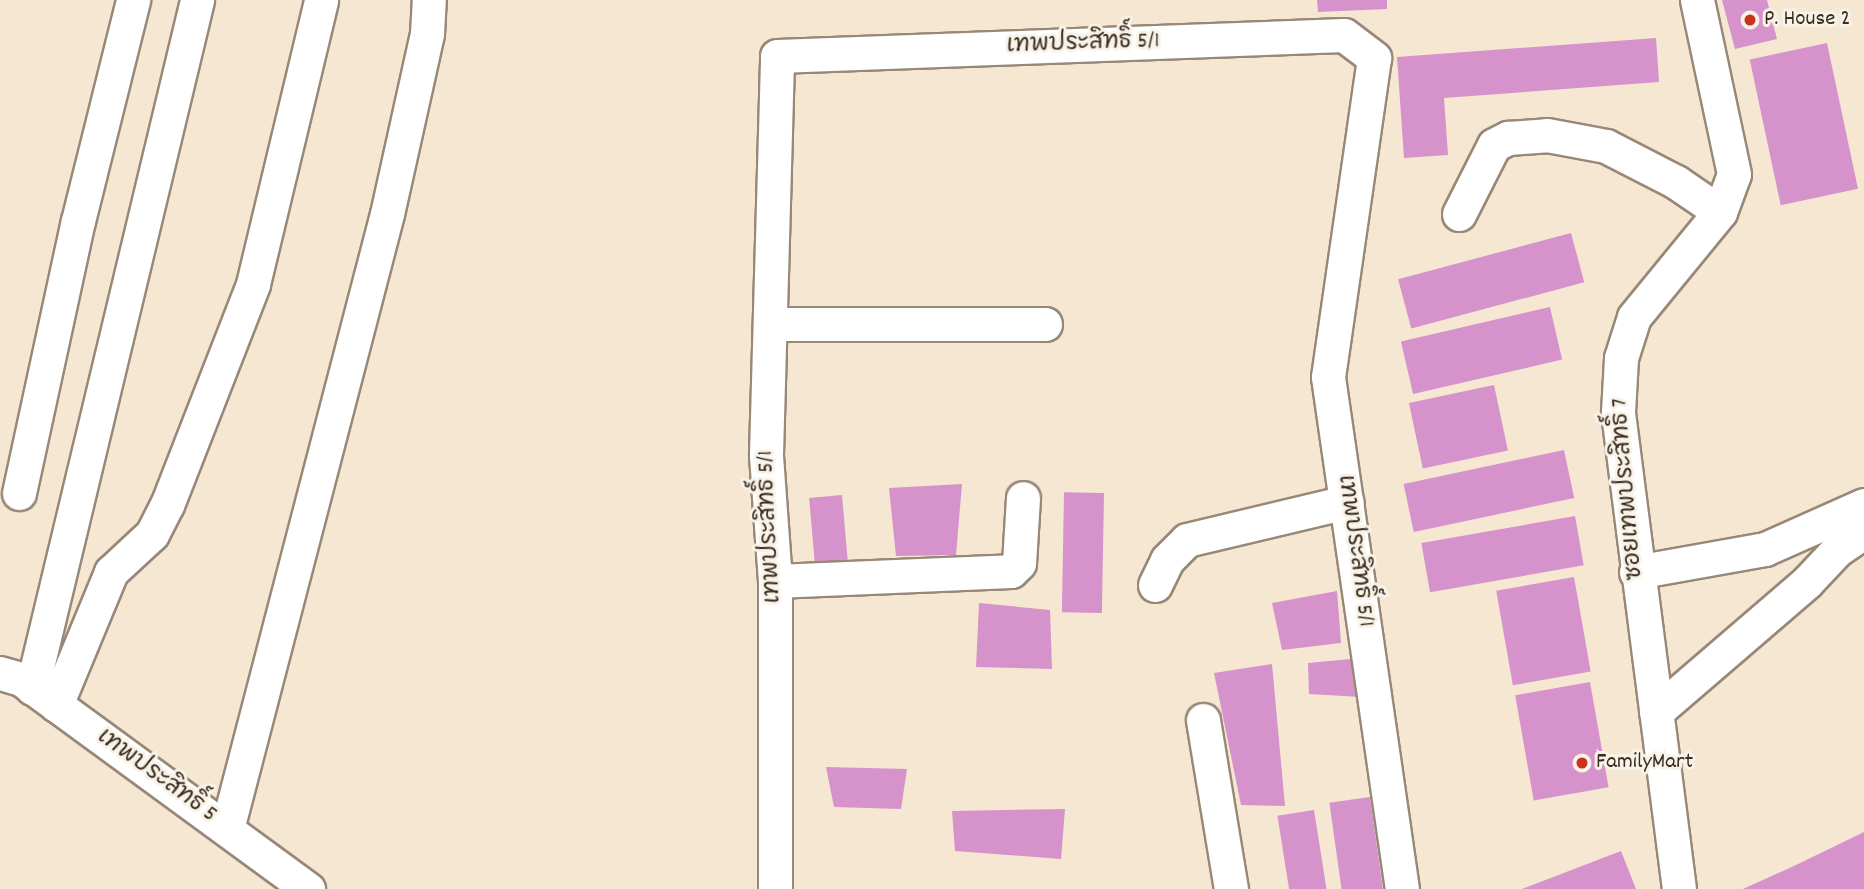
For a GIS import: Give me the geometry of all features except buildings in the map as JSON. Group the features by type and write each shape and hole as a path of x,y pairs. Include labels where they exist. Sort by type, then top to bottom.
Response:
{"street":[{"path":"19,493 78,221 133,0"},
{"path":"44,696 197,0"},
{"path":"44,696 111,572 152,534 167,505 253,284 321,0"},
{"path":"227,829 320,454 387,214 427,34 429,0"},
{"name":"ซอยเทพประสิทธิ์ 7","path":"1679,889 1636,572 1618,412 1621,358 1634,317 1720,212 1734,174 1698,0"},
{"name":"เทพประสิทธิ์ 5/1","path":"775,889 775,581 766,454 777,56 1344,35 1374,58 1328,376 1402,889"},
{"path":"1459,214 1494,145 1508,138 1546,135 1606,146 1676,182 1720,212"},
{"path":"770,324 1045,324"},
{"path":"775,581 1011,571 1019,564 1023,498"},
{"path":"1155,585 1167,560 1187,540 1347,502"},
{"path":"1636,572 1765,549 1864,505"},
{"path":"1656,712 1807,582 1837,550 1864,532"},
{"name":"เทพประสิทธิ์ 5","path":"0,673 44,696 308,889"},
{"path":"1203,720 1231,889"}],"place":[{"name":"P. House 2","path":"1750,20"},
{"name":"FamilyMart","path":"1582,763"}]}
